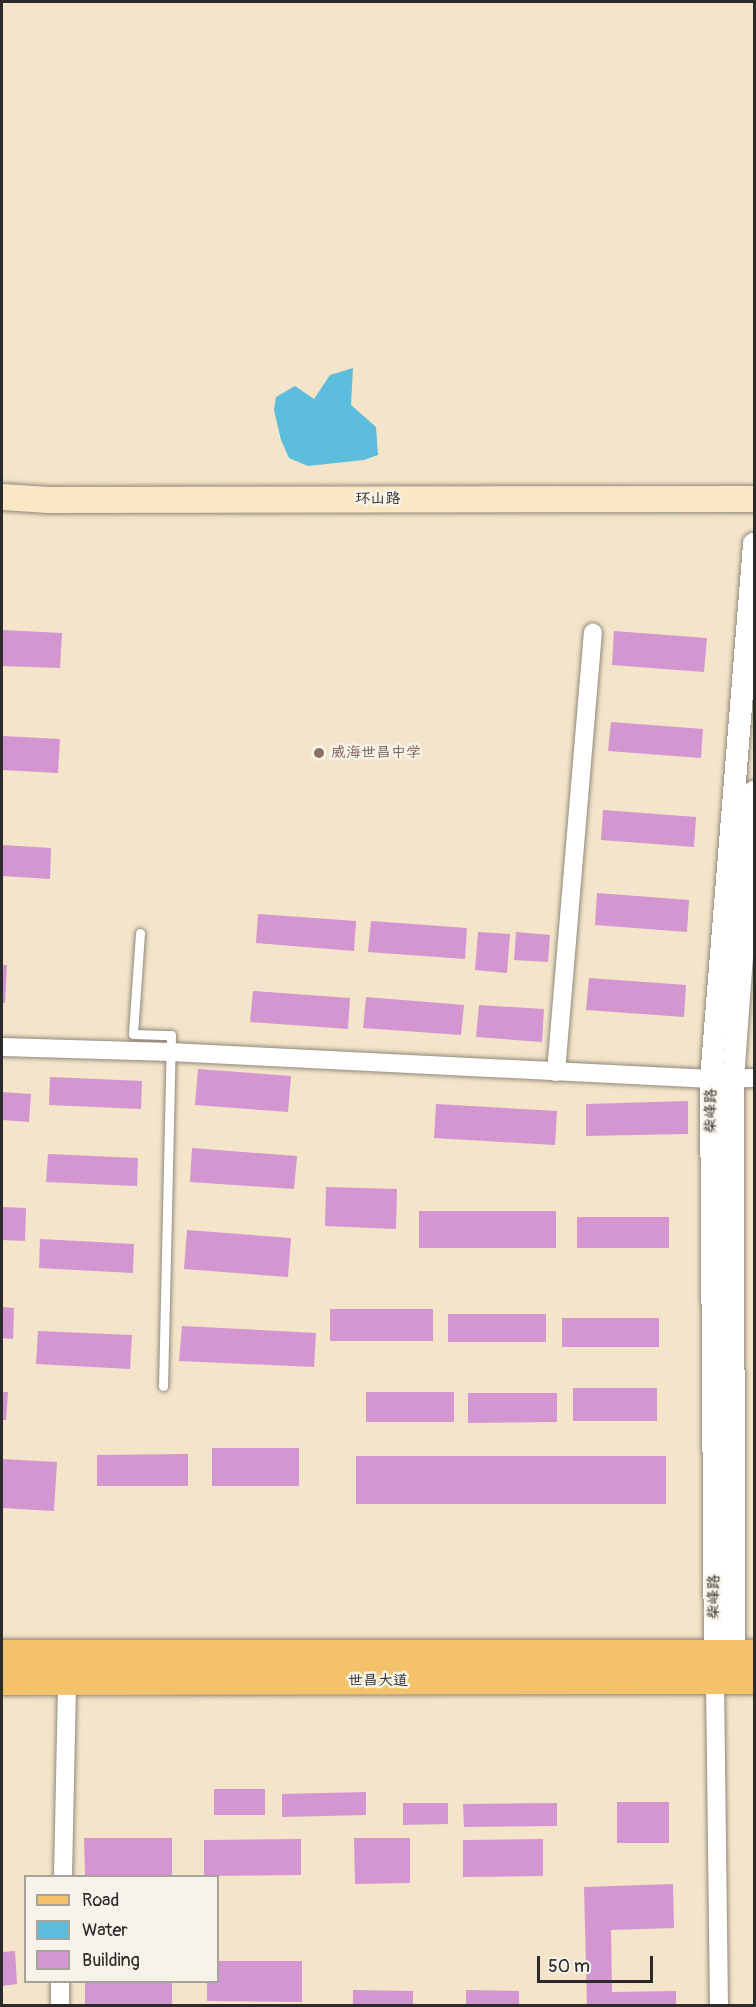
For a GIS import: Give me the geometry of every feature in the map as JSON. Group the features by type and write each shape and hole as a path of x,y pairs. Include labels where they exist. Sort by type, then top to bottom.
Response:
{"main road":[{"name":"环山路","path":"2,496 49,500 754,498"},
{"name":"世昌大道","path":"2,1654 730,1661 754,1680"},
{"name":"世昌大道","path":"2,1681 68,1681 730,1661"}],"street":[{"name":"柴峰路","path":"719,2006 730,1661 733,1079 754,544"},
{"path":"556,1071 593,633"},
{"name":"柴峰路","path":"733,1079 754,792"},
{"path":"2,1047 170,1052 733,1079"},
{"path":"63,1875 68,1681"},
{"path":"60,1983 60,2006"}],"lane":[{"path":"140,933 133,1034 171,1035 164,1386"}],"water":[{"path":"353,368 351,405 376,427 378,455 364,460 308,466 289,458 281,440 274,410 276,397 295,386 314,399 330,375"}],"building":[{"path":"2,630 62,633 60,668 2,666"},
{"path":"614,631 707,638 704,672 612,665"},
{"path":"611,722 703,729 701,758 608,751"},
{"path":"2,736 60,739 58,773 2,770"},
{"path":"603,810 696,817 694,847 601,840"},
{"path":"2,845 51,848 50,879 2,876"},
{"path":"597,893 689,900 687,932 595,925"},
{"path":"258,914 356,921 354,951 256,943"},
{"path":"371,921 467,928 465,959 368,952"},
{"path":"478,932 510,934 507,973 475,970"},
{"path":"516,932 550,935 548,962 514,960"},
{"path":"2,965 7,965 5,1003 2,1003"},
{"path":"589,978 686,985 684,1017 586,1010"},
{"path":"253,991 350,998 348,1029 250,1022"},
{"path":"366,997 464,1005 461,1035 363,1028"},
{"path":"479,1005 544,1009 542,1042 476,1037"},
{"path":"198,1069 291,1076 288,1112 195,1105"},
{"path":"50,1077 142,1081 141,1109 49,1105"},
{"path":"2,1092 31,1094 29,1122 2,1120"},
{"path":"688,1101 688,1134 586,1136 586,1104"},
{"path":"436,1104 557,1111 555,1145 434,1138"},
{"path":"192,1148 297,1156 294,1189 190,1182"},
{"path":"48,1154 138,1158 137,1186 46,1182"},
{"path":"326,1187 397,1189 396,1229 325,1226"},
{"path":"2,1207 26,1208 25,1241 2,1240"},
{"path":"419,1211 556,1211 556,1248 419,1248"},
{"path":"577,1217 669,1217 669,1248 577,1248"},
{"path":"187,1230 291,1238 288,1277 184,1269"},
{"path":"40,1239 134,1244 133,1273 39,1268"},
{"path":"2,1307 14,1308 13,1339 2,1338"},
{"path":"330,1309 433,1309 433,1341 330,1341"},
{"path":"448,1314 546,1314 546,1342 448,1342"},
{"path":"562,1318 659,1318 659,1347 562,1347"},
{"path":"182,1326 316,1333 314,1367 179,1361"},
{"path":"38,1331 132,1335 130,1369 36,1364"},
{"path":"573,1388 657,1388 657,1421 573,1421"},
{"path":"2,1392 8,1392 6,1420 2,1420"},
{"path":"366,1392 454,1392 454,1422 366,1422"},
{"path":"468,1393 557,1393 557,1422 468,1423"},
{"path":"212,1448 299,1448 299,1486 212,1486"},
{"path":"188,1454 188,1486 97,1486 97,1455"},
{"path":"356,1456 666,1456 666,1504 356,1504"},
{"path":"2,1459 57,1462 54,1511 2,1508"},
{"path":"214,1789 265,1789 265,1815 214,1815"},
{"path":"366,1792 366,1815 282,1817 282,1794"},
{"path":"617,1802 669,1802 669,1843 617,1843"},
{"path":"403,1803 448,1803 448,1824 403,1825"},
{"path":"557,1803 557,1826 464,1827 463,1804"},
{"path":"84,1838 172,1838 172,1875 85,1875"},
{"path":"354,1838 410,1838 410,1883 355,1884"},
{"path":"301,1839 301,1875 204,1875 204,1840"},
{"path":"543,1839 543,1876 463,1877 463,1840"},
{"path":"673,1884 674,1928 611,1930 612,1992 676,1991 676,2006 587,2006 584,1887"},
{"path":"15,1951 17,1984 2,1986 2,1952"},
{"path":"219,1961 302,1961 302,2002 207,2001 207,1983 219,1983"},
{"path":"85,1983 172,1983 172,2006 85,2006"},
{"path":"353,1990 413,1991 413,2006 353,2006"},
{"path":"466,1990 519,1991 519,2006 466,2006"}],"place":[{"name":"威海世昌中学","path":"319,753"}]}
